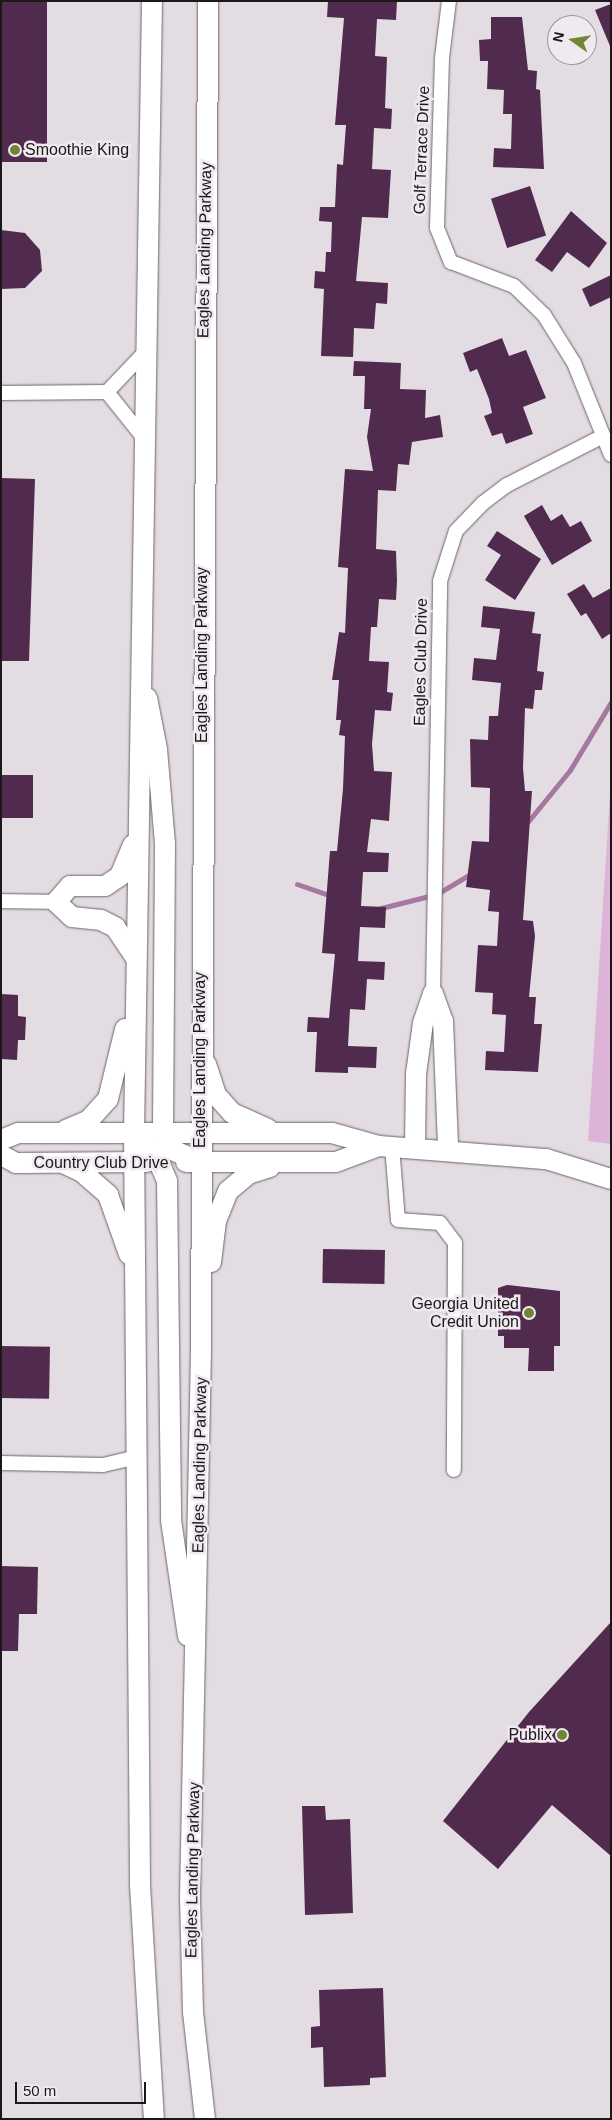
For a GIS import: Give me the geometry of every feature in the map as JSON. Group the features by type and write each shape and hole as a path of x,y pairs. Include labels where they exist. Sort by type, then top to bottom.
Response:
{"main road":[{"path":"152,1 147,350 139,657 134,1162 138,1457 140,1885 154,2119"},
{"name":"Eagles Landing Parkway","path":"205,2119 193,2012 190,1898 196,1695 201,1348 199,1132 208,1"},
{"path":"208,29 212,1"},
{"path":"139,657 157,749 165,844 163,1133 168,1148 200,1162"},
{"path":"59,1133 89,1120 116,1083 136,958 115,927 101,920 72,918 56,902 70,886 105,886 120,876 137,834"},
{"path":"415,1146 416,1074 423,1023 434,994"},
{"path":"434,994 443,1021 448,1148"},
{"path":"200,1040 216,1095 232,1113 254,1126 284,1133"},
{"name":"Country Club Drive","path":"1,1140 18,1133 332,1133 385,1146 448,1148 546,1159 611,1179"},
{"path":"134,1133 159,1162 167,1181 170,1215 171,1520 196,1695"},
{"name":"Country Club Drive","path":"1,1155 16,1163 336,1162 385,1146"},
{"path":"61,1162 82,1172 108,1195 136,1274"},
{"path":"201,1348 220,1206 237,1182 283,1162"}],"street":[{"name":"Golf Terrace Drive","path":"449,1 442,58 437,228 451,262 514,286 544,315 574,363 603,436"},
{"path":"1,393 108,392 147,350"},
{"path":"108,392 144,437"},
{"path":"603,436 611,455"},
{"name":"Eagles Club Drive","path":"434,994 443,573 456,531 483,503 507,485 603,436"},
{"path":"1,901 56,902"},
{"path":"385,1146 398,1220 440,1223 455,1242 454,1470"},
{"path":"1,1463 103,1465 138,1457"}],"shaded area":[{"path":"611,778 611,1144 588,1141"}],"building":[{"path":"1,1 47,1 47,162 1,162"},
{"path":"328,1 397,1 396,20 377,19 375,56 387,57 385,108 392,109 391,129 374,128 372,169 391,170 388,218 362,217 356,281 388,283 387,304 376,303 374,329 354,328 353,357 321,356 324,289 314,288 315,271 325,272 326,252 331,252 332,222 319,221 320,207 335,207 337,164 343,165 346,125 335,125 344,18 327,17"},
{"path":"611,4 611,46 610,46 595,10"},
{"path":"491,17 522,17 528,70 537,71 536,89 540,90 544,169 493,167 494,148 511,149 512,114 503,114 504,90 487,89 488,61 480,61 479,40 491,39"},
{"path":"530,186 546,235 507,248 491,199"},
{"path":"571,211 607,243 589,268 567,252 552,272 535,260"},
{"path":"1,230 25,233 40,250 42,271 25,288 1,289"},
{"path":"611,275 611,297 590,307 582,289"},
{"path":"502,338 509,356 526,350 546,398 523,407 533,434 506,444 502,433 492,436 484,416 492,413 489,399 477,369 470,372 463,353"},
{"path":"354,361 401,363 400,389 426,390 425,418 440,415 443,437 412,442 409,465 398,464 396,491 378,490 376,549 396,551 397,581 396,600 379,599 377,627 371,627 369,661 389,662 387,692 393,693 391,711 375,710 372,744 374,771 392,772 389,821 371,819 367,852 389,853 388,872 363,872 361,906 386,907 385,928 360,927 358,961 385,962 384,980 367,979 365,1010 350,1009 348,1046 377,1047 376,1068 348,1067 348,1073 315,1072 317,1032 307,1032 308,1017 329,1018 335,954 322,953 330,851 337,851 343,789 345,736 339,735 341,720 336,720 339,680 332,680 339,632 345,633 348,568 338,567 345,469 373,471 367,437 371,409 364,409 365,376 353,376"},
{"path":"1,478 35,479 29,661 1,661"},
{"path":"542,505 551,521 562,514 570,527 581,521 592,541 552,565 524,516"},
{"path":"497,531 541,559 515,600 485,580 501,555 487,546"},
{"path":"584,584 593,598 611,588 611,633 602,639 586,613 581,616 567,594"},
{"path":"483,606 535,612 532,633 541,634 537,671 544,672 542,690 535,690 533,709 525,708 523,768 525,791 532,791 523,920 533,921 535,936 529,997 536,997 534,1024 542,1024 538,1072 485,1070 486,1051 504,1052 506,1015 492,1014 493,993 475,992 478,945 497,946 499,912 488,911 490,890 466,887 472,841 489,842 490,788 471,787 470,739 488,740 489,716 498,716 501,683 472,680 474,658 496,660 500,629 481,627"},
{"path":"1,775 33,775 33,818 1,818"},
{"path":"1,994 18,995 18,1016 26,1017 25,1040 18,1040 17,1060 1,1059"},
{"path":"323,1249 385,1250 384,1284 322,1283"},
{"name":"Georgia United Credit Union","path":"507,1285 560,1291 560,1346 554,1346 554,1371 528,1371 529,1348 504,1348 504,1336 498,1336 498,1288"},
{"path":"1,1346 50,1347 49,1399 1,1398"},
{"path":"1,1566 38,1567 37,1614 19,1614 18,1651 1,1651"},
{"name":"Publix","path":"611,1622 611,1856 552,1805 498,1869 443,1821 529,1712"},
{"path":"302,1806 325,1806 326,1820 350,1819 353,1913 305,1915"},
{"path":"383,1988 386,2077 370,2078 370,2085 324,2087 323,2047 311,2048 311,2027 320,2026 319,1990"}],"waterway":[{"path":"526,824 570,770 611,702"},
{"path":"381,908 437,894 472,873"},
{"path":"297,884 332,896"}],"place":[{"name":"Smoothie King","path":"15,150"},
{"name":"Georgia United Credit Union","path":"529,1313"},
{"name":"Publix","path":"562,1735"}]}
